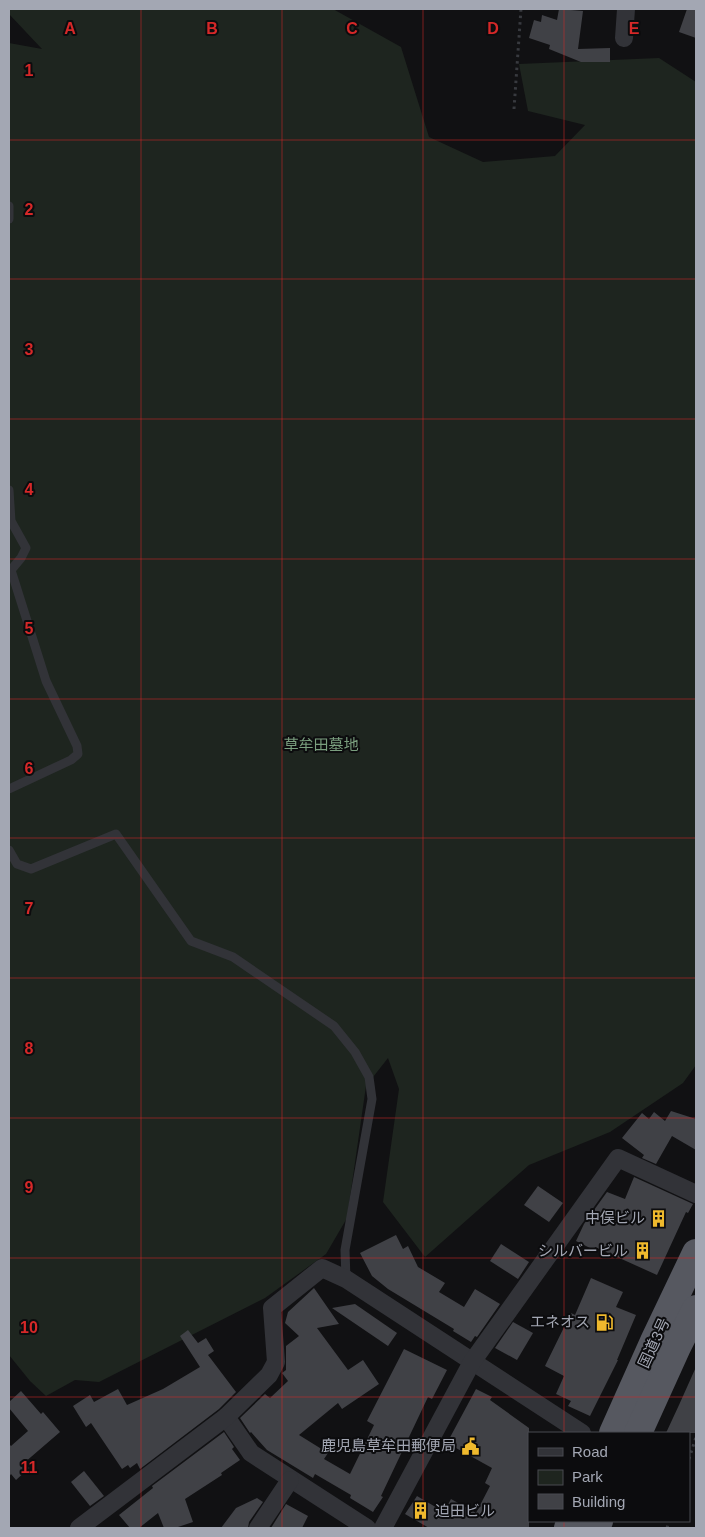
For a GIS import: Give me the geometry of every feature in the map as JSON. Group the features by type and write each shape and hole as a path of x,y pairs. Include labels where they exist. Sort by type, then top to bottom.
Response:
{"highway":[{"name":"国道3号","path":"613,1432 696,1253"},
{"name":"国道3号","path":"638,1432 677,1346 696,1309"}],"street":[{"path":"624,38 626,9"},
{"path":"383,1528 472,1362 618,1158 696,1194"},
{"path":"79,1528 226,1417 269,1375 276,1362 272,1308 322,1268 346,1279 580,1432"},
{"path":"226,1417 251,1453 366,1528"},
{"path":"258,1528 290,1480"}],"lane":[{"path":"9,206 9,219"},
{"path":"9,490 11,521 26,548 21,558 11,570 46,681 78,754 72,760 9,789"},
{"path":"9,850 18,864 31,868 116,834 191,942 233,958 248,968 334,1026 355,1052 369,1077 372,1099 345,1250 346,1279"}],"path":[{"path":"514,110 522,9"},
{"path":"690,1457 696,1437"}],"green space":[{"name":"草牟田墓地","path":"9,9 333,9 401,47 429,137 483,162 555,156 585,125 528,111 519,64 659,58 696,82 696,1065 683,1083 610,1132 529,1165 425,1257 383,1202 399,1089 388,1058 366,1086 347,1218 326,1254 265,1298 99,1382 75,1380 46,1396 30,1381 9,1355 9,43 42,49 9,14"}],"building":[{"path":"559,9 583,11 578,49 610,48 610,62 581,62 549,49 550,45 529,38 534,20 541,22 542,15 557,20"},
{"path":"687,9 696,9 696,38 679,32"},
{"path":"671,1111 696,1119 696,1150 672,1136 656,1164 642,1158 644,1155 622,1138 642,1113 649,1119 654,1112 665,1121"},
{"path":"634,1177 693,1204 688,1213 686,1212 657,1275 595,1247 594,1250 576,1241 584,1224 607,1192 625,1199"},
{"path":"538,1186 563,1203 549,1222 524,1205"},
{"path":"396,1235 403,1249 408,1246 418,1267 445,1283 439,1292 464,1307 475,1289 500,1304 477,1337 475,1336 471,1342 453,1331 454,1329 388,1289 372,1276 360,1253"},
{"path":"501,1244 529,1262 518,1279 490,1261"},
{"path":"591,1278 623,1292 616,1307 636,1315 618,1360 590,1416 568,1406 571,1401 556,1394 564,1376 545,1366 571,1313 575,1315"},
{"path":"314,1288 339,1324 317,1328 348,1370 363,1360 379,1384 342,1409 338,1403 299,1435 328,1453 324,1459 350,1474 374,1425 367,1421 404,1349 447,1370 432,1399 428,1397 381,1496 383,1497 373,1512 350,1498 351,1495 315,1474 313,1478 267,1450 250,1433 240,1418 265,1394 270,1398 288,1381 282,1373 286,1370 286,1346 299,1336 285,1323 288,1312"},
{"path":"355,1304 397,1333 388,1346 332,1308"},
{"path":"513,1322 533,1333 517,1360 495,1348"},
{"path":"188,1330 198,1343 206,1338 214,1351 208,1355 236,1392 219,1409 140,1469 137,1463 130,1468 128,1465 122,1469 91,1423 86,1427 73,1406 90,1395 94,1402 118,1389 127,1405 163,1389 200,1367 180,1336"},
{"path":"696,1367 696,1433 666,1432"},
{"path":"476,1389 492,1397 490,1400 529,1428 529,1528 429,1528 405,1514 417,1496 444,1512 451,1499 476,1513 490,1486 485,1483 492,1468 447,1443"},
{"path":"21,1391 60,1432 24,1463 29,1468 16,1480 11,1474 9,1477 9,1444 11,1446 28,1431 9,1408 9,1402"},
{"path":"224,1432 240,1460 221,1473 222,1475 185,1499 193,1522 175,1528 164,1528 158,1513 139,1528 130,1528 119,1515 153,1488 152,1486"},
{"path":"84,1471 104,1496 90,1506 71,1482"},
{"path":"257,1498 263,1502 249,1522 248,1528 221,1528 236,1508"},
{"path":"286,1504 308,1516 302,1528 271,1528"}],"place":[{"name":"中俣ビル","path":"659,1218"},
{"name":"シルバービル","path":"642,1251"},
{"name":"エネオス","path":"604,1322"},
{"name":"鹿児島草牟田郵便局","path":"470,1446"},
{"name":"迫田ビル","path":"421,1511"}]}
